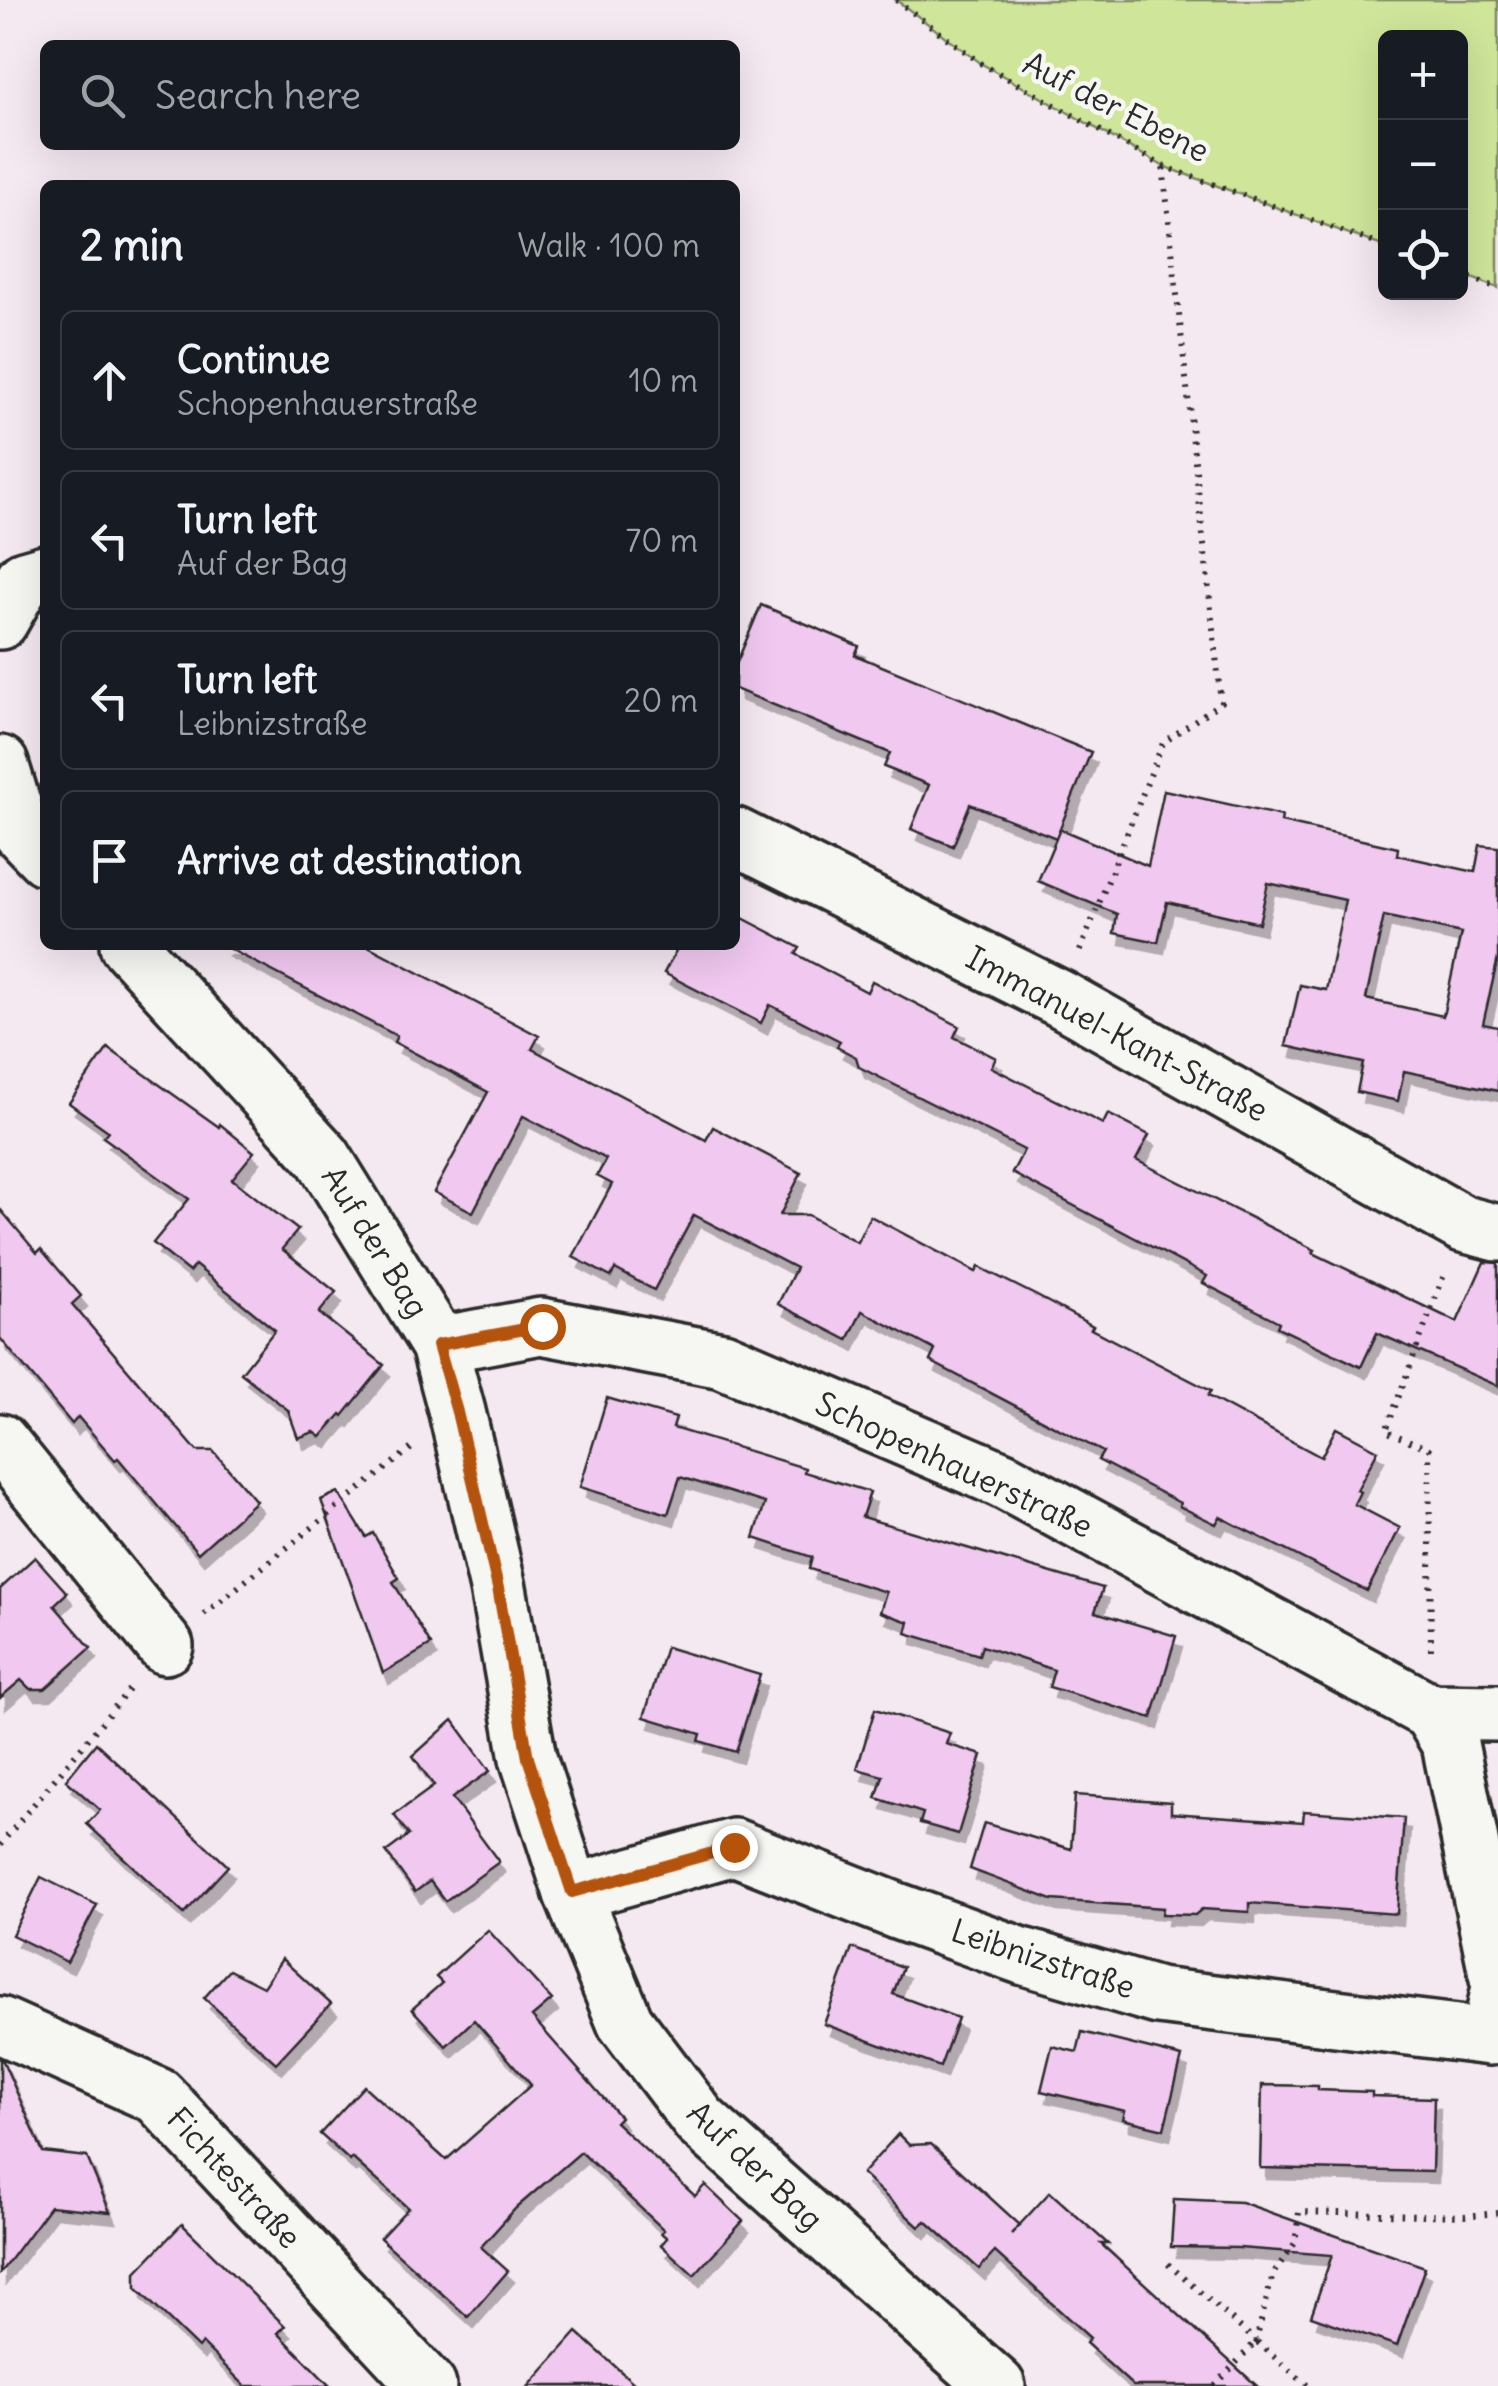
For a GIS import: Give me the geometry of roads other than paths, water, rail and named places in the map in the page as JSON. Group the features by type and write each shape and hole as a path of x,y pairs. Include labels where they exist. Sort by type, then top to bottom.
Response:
{"street":[{"path":"0,621 24,579 40,575"},
{"path":"0,764 22,832 40,852"},
{"name":"Immanuel-Kant-Straße","path":"740,838 1061,999 1480,1228"},
{"name":"Auf der Bag","path":"133,950 324,1157 438,1345 498,1588 528,1758 572,1892 625,2022 700,2120 997,2386"},
{"name":"Schopenhauerstraße","path":"438,1345 542,1326 723,1360 1003,1480 1431,1712 1498,1713"},
{"path":"0,1442 164,1646"},
{"path":"1431,1712 1450,1744 1498,1978"},
{"name":"Leibnizstraße","path":"572,1892 734,1847 1022,1956 1158,1996 1490,2037 1498,1996"},
{"name":"Fichtestraße","path":"0,2025 158,2096 428,2386"}]}
